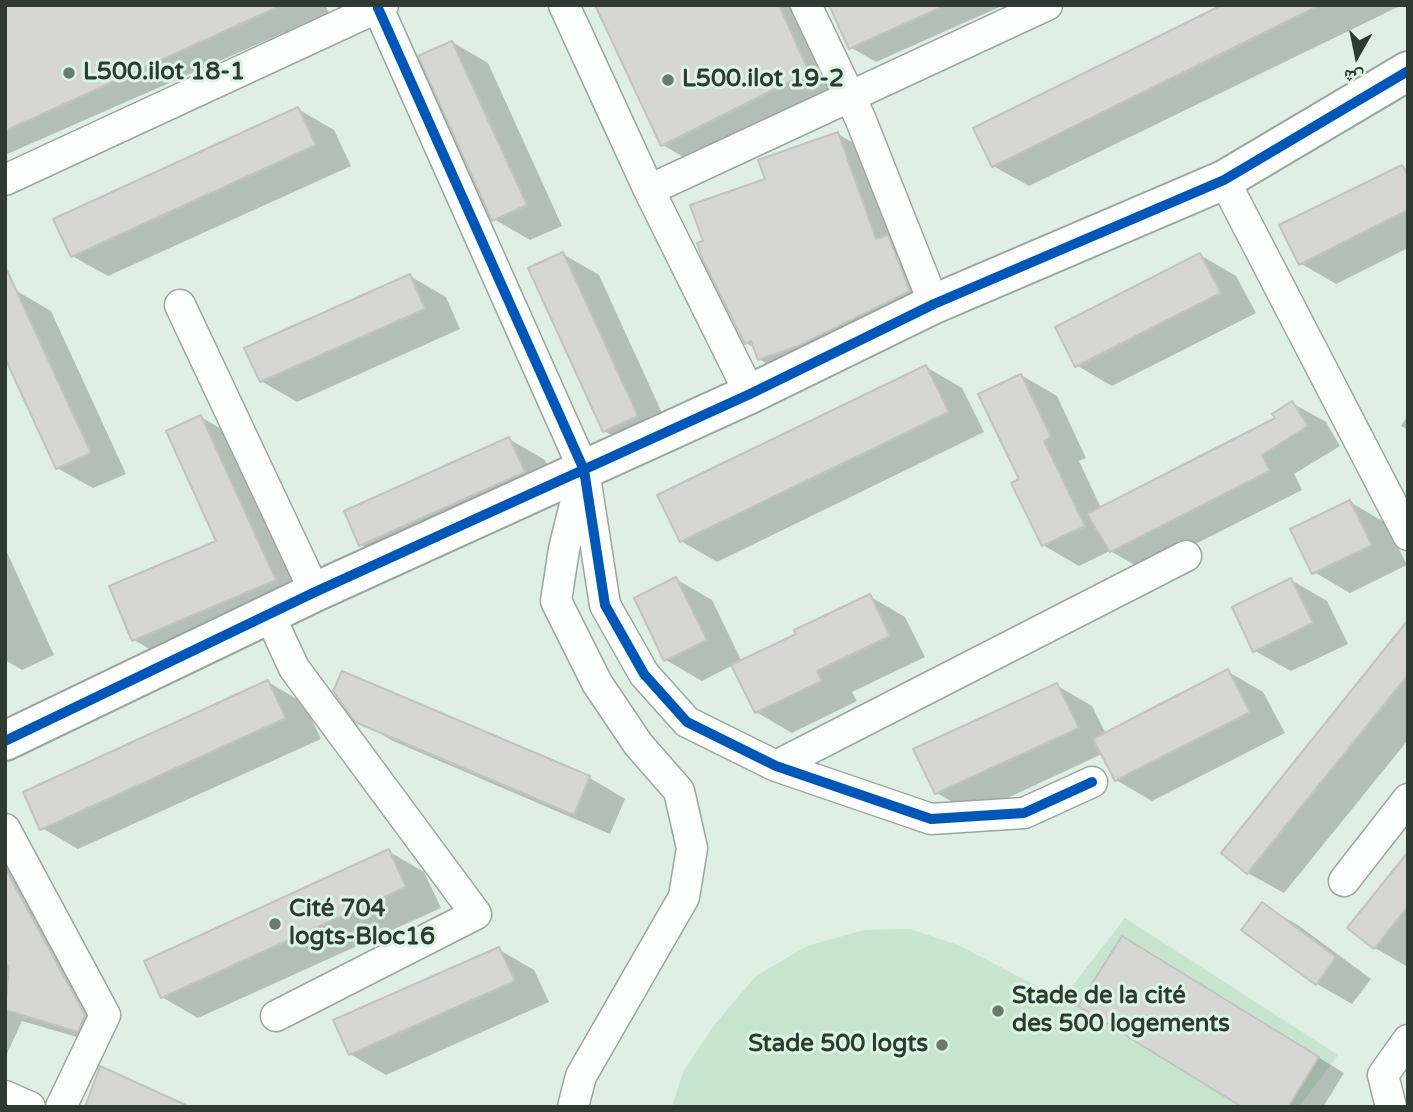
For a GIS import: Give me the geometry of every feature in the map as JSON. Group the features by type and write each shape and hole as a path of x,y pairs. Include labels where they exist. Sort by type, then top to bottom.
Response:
{"street":[{"path":"564,5 649,190 750,394"},
{"path":"806,5 850,96 934,304"},
{"path":"649,190 1047,5"},
{"path":"5,180 339,15 381,6 583,470 605,606 644,674 687,722 776,766 931,819 1024,813 1091,782"},
{"path":"5,741 315,592 750,394 934,304 1224,180 1408,71"},
{"path":"1224,180 1408,535"},
{"path":"180,305 315,592"},
{"path":"573,1107 581,1076 684,897 692,848 679,791 638,744 597,683 556,601 564,549 583,470"},
{"path":"776,766 1186,556"},
{"path":"269,614 294,668 477,914 276,1016"},
{"path":"1344,881 1408,799"},
{"path":"5,828 105,1015 61,1107"},
{"path":"1391,1107 1383,1074 1408,1040"},
{"path":"5,1096 30,1107"}],"green space":[{"name":"Stade de la cité des 500 logements","path":"1125,918 1338,1055 1299,1107 672,1107 683,1072 715,1024 756,976 807,946 864,930 910,929 958,945 1062,999"}],"building":[{"name":"L500.ilot 18-1","path":"5,5 282,5 5,131"},
{"name":"L500.ilot 19-2","path":"595,5 779,5 809,72 661,146"},
{"path":"829,5 946,5 849,49"},
{"path":"1222,5 1320,5 992,167 973,128"},
{"path":"452,41 527,205 492,221 418,56"},
{"path":"298,107 316,145 71,257 53,219"},
{"path":"838,132 876,239 888,235 910,291 798,346 758,360 751,341 745,344 703,260 697,243 703,241 690,205 765,179 758,160"},
{"path":"1402,165 1408,176 1408,210 1299,265 1279,225"},
{"path":"563,252 638,416 603,432 528,268"},
{"path":"1200,253 1221,293 1075,367 1055,327"},
{"path":"5,266 91,453 56,469 5,358"},
{"path":"410,274 425,309 260,382 244,348"},
{"path":"926,365 949,412 680,542 657,495"},
{"path":"1021,374 1051,437 1044,441 1085,526 1042,546 1011,483 1019,479 978,394"},
{"path":"1292,401 1308,426 1262,455 1270,471 1110,552 1087,514 1275,418 1272,414"},
{"path":"201,415 276,580 132,641 109,586 216,541 166,431"},
{"path":"509,437 525,472 359,546 344,511"},
{"path":"1350,500 1372,545 1312,574 1290,529"},
{"path":"676,577 707,640 664,661 634,598"},
{"path":"1291,578 1313,623 1253,652 1232,607"},
{"path":"870,594 890,636 817,671 822,681 755,713 731,665 796,634 794,630"},
{"path":"1408,620 1408,675 1247,874 1221,853"},
{"path":"1228,669 1250,712 1115,781 1093,739"},
{"path":"342,671 590,776 574,815 355,722 333,691"},
{"path":"268,680 286,718 40,830 23,792"},
{"path":"1057,683 1079,728 935,794 913,749"},
{"name":"Cité 704 logts-Bloc16","path":"389,849 406,887 161,998 144,961"},
{"path":"1408,852 1408,906 1374,949 1347,928"},
{"path":"5,868 85,1015 78,1032 5,1010 9,966 5,964"},
{"path":"1262,902 1336,957 1316,985 1241,930"},
{"path":"1122,936 1319,1057 1288,1107 1242,1107 1078,1006"},
{"path":"499,947 515,981 349,1055 333,1020"},
{"path":"100,1066 190,1107 85,1107"}],"cycle path":[{"path":"378,8 584,470 605,605 644,674 687,722 776,766 931,819 1024,813 1092,782"},
{"path":"5,741 315,592 750,394 934,304 1224,180 1408,71"}],"place":[{"name":"L500.ilot 18-1","path":"69,73"},
{"name":"L500.ilot 19-2","path":"668,80"},
{"name":"Cité 704 logts-Bloc16","path":"275,924"},
{"name":"Stade de la cité des 500 logements","path":"998,1011"},
{"name":"Stade 500 logts","path":"942,1045"}]}
